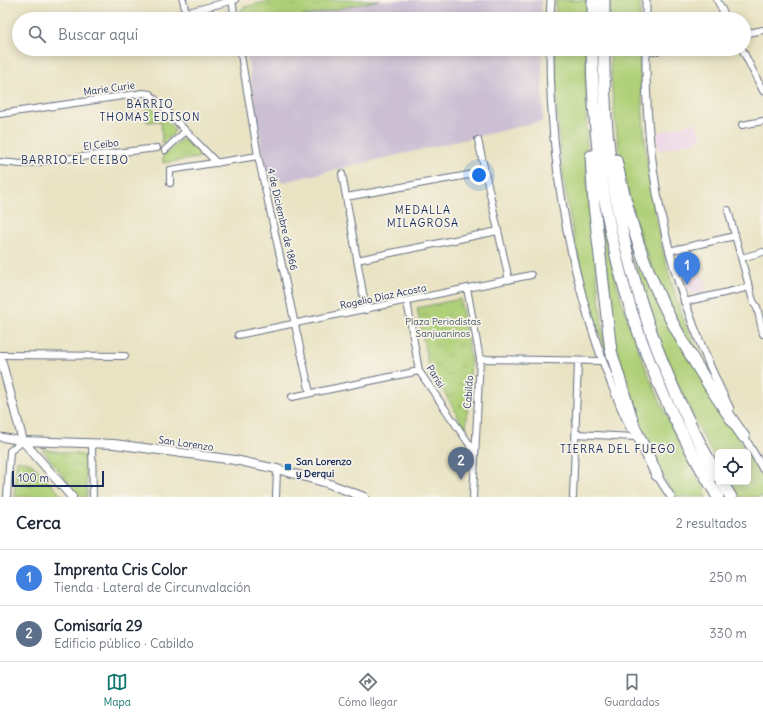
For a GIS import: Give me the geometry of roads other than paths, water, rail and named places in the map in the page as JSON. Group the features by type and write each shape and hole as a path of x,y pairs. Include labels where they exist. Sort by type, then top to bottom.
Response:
{"highway":[{"path":"593,0 593,12"},
{"path":"604,0 604,12"},
{"path":"592,56 591,161 594,205 609,338 619,379 634,426 657,475"},
{"path":"604,56 606,130 621,228 631,272 646,321 669,381 715,470"},
{"path":"604,68 616,160 627,208 642,254 660,296 680,336 721,404 744,437"},
{"path":"592,78 595,126 602,186 611,236 625,290 641,341 662,391 687,444 715,493"}],"main road":[{"path":"0,355 23,441 72,497"},
{"name":"San Lorenzo","path":"23,441 114,444 235,460 277,469 327,483 364,497"}],"street":[{"path":"183,0 186,12"},
{"path":"190,12 233,0 234,12"},
{"path":"550,12 551,0"},
{"path":"646,0 646,12"},
{"path":"717,0 723,12"},
{"path":"751,33 763,30"},
{"name":"4 de Diciembre de 1866","path":"241,56 258,156 310,393"},
{"path":"550,56 552,122 561,202 578,282 603,361 634,436 670,497"},
{"path":"646,56 647,118 650,149 658,200 669,252 684,302 708,363 744,437 763,469"},
{"path":"746,56 763,91"},
{"name":"Marie Curie","path":"0,114 143,93 150,94 217,163"},
{"path":"742,125 763,121"},
{"path":"165,150 186,131"},
{"path":"478,140 509,280"},
{"name":"El Ceibo","path":"0,162 22,164 157,148"},
{"path":"170,183 170,170 258,156"},
{"path":"346,197 485,172"},
{"path":"342,174 366,310"},
{"path":"728,210 750,287 760,306 763,334"},
{"path":"357,260 498,232"},
{"path":"669,252 735,236"},
{"path":"741,258 763,252"},
{"name":"Rogelio Díaz Acosta","path":"238,335 531,275"},
{"path":"684,302 750,287"},
{"name":"Cabildo","path":"467,288 480,359 474,451 473,497"},
{"name":"Parisi","path":"406,301 419,371 474,451"},
{"path":"0,355 125,356"},
{"path":"480,359 578,362 603,361"},
{"path":"574,497 578,362"},
{"path":"292,397 419,371"},
{"path":"576,434 634,436"},
{"name":"San Lorenzo","path":"0,437 23,441"},
{"path":"6,497 10,451 23,441"},
{"path":"92,444 93,497"},
{"path":"276,497 277,469"},
{"path":"663,486 664,497"}],"place":[{"name":"Imprenta Cris Color","path":"687,285"},
{"name":"San Lorenzo y Derqui","path":"288,467"},
{"name":"Comisaría 29","path":"461,480"}],"district":[{"name":"BARRIO THOMAS EDISON","path":"150,110"},
{"name":"BARRIO EL CEIBO","path":"75,160"},
{"name":"MEDALLA MILAGROSA","path":"423,216"},
{"name":"TIERRA DEL FUEGO","path":"618,449"}],"park label":[{"name":"Plaza Periodistas Sanjuaninos","path":"443,326"}]}
